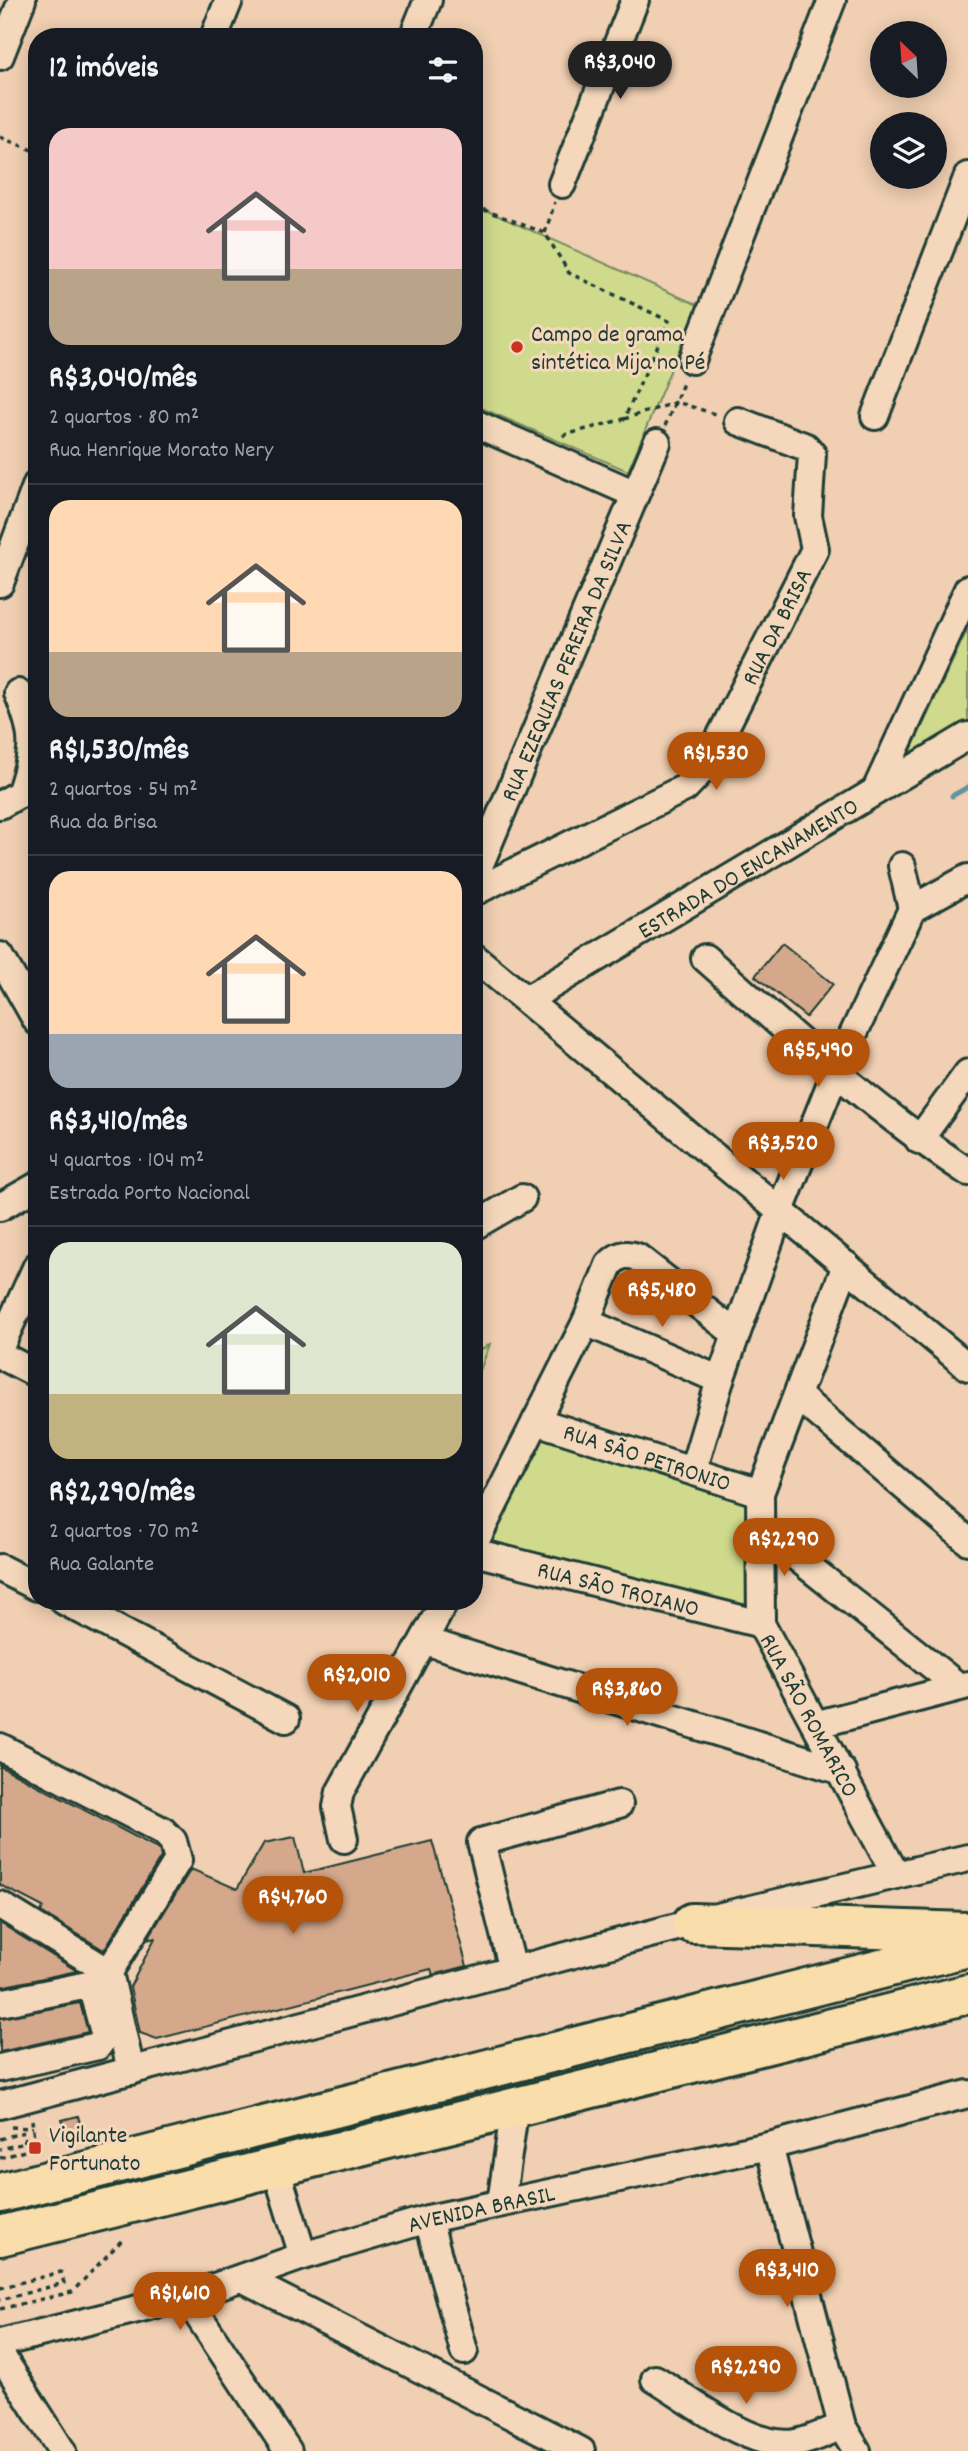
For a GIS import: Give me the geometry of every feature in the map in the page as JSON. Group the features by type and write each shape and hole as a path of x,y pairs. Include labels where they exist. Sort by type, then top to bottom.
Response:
{"highway":[{"path":"692,1923 968,1932"},
{"path":"0,2193 968,1947"},
{"path":"0,2236 968,1994"}],"street":[{"path":"0,56 22,0"},
{"path":"218,28 229,0"},
{"path":"417,28 428,0"},
{"path":"562,184 635,0"},
{"path":"692,359 832,0"},
{"path":"875,416 968,176"},
{"name":"RUA DA BRISA","path":"483,888 685,788 696,780 815,550 808,516 812,454 806,447 738,421"},
{"path":"483,428 635,494"},
{"name":"RUA EZEQUIAS PEREIRA DA SILVA","path":"483,857 657,443"},
{"path":"0,583 28,508"},
{"path":"876,790 968,589"},
{"path":"18,693 28,718"},
{"name":"ESTRADA DO ENCANAMENTO","path":"527,999 968,736"},
{"path":"19,795 28,769"},
{"path":"902,866 912,909"},
{"path":"693,1471 720,1380 780,1210 835,1073 912,909 968,878"},
{"path":"0,956 28,1005"},
{"path":"705,958 835,1073 919,1140 968,1172"},
{"path":"483,964 968,1367"},
{"path":"919,1140 968,1073"},
{"path":"0,1207 28,1191"},
{"path":"483,1221 522,1198"},
{"path":"483,1526 586,1322 609,1265 621,1255 637,1257 736,1334"},
{"name":"RUA SÃO ROMARICO","path":"846,1265 760,1493 761,1623 818,1724 896,1875"},
{"path":"0,1347 28,1286"},
{"path":"586,1322 720,1380"},
{"path":"0,1355 28,1369"},
{"path":"798,1396 968,1541"},
{"name":"RUA SÃO PETRONIO","path":"536,1421 760,1493"},
{"path":"760,1528 964,1686"},
{"name":"RUA SÃO TROIANO","path":"483,1554 761,1623"},
{"path":"0,1568 28,1582"},
{"path":"81,1610 286,1719"},
{"path":"344,1839 337,1807 340,1792 440,1610"},
{"path":"425,1641 842,1771"},
{"path":"818,1724 964,1686"},
{"path":"0,1747 163,1831 177,1851 178,1860 109,1972 131,2071"},
{"path":"513,1970 481,1842 619,1804"},
{"path":"0,2105 692,1923 968,1858"},
{"path":"0,1905 109,1972"},
{"path":"0,2003 88,1985 93,1992 105,2036 98,2046 0,2068"},
{"name":"AVENIDA BRASIL","path":"0,2343 186,2297 303,2256 428,2219 769,2146 968,2094"},
{"path":"501,2203 515,2106"},
{"path":"769,2146 842,2426 857,2451"},
{"path":"276,2168 303,2256"},
{"path":"428,2219 464,2351"},
{"path":"242,2278 581,2451"},
{"path":"186,2297 288,2451"},
{"path":"0,2354 62,2451"},
{"path":"655,2379 748,2434 771,2442 794,2443 842,2426"}],"path":[{"path":"0,137 28,148"},
{"path":"545,233 562,184"},
{"path":"483,209 545,233 569,273 668,321 624,419"},
{"path":"657,443 677,402 692,359"},
{"path":"550,438 677,402 738,421"},
{"path":"0,2158 35,2148 30,2096"},
{"path":"0,2126 33,2128"},
{"path":"0,2139 24,2132 25,2143 0,2149"},
{"path":"0,2309 72,2292 124,2238"},
{"path":"0,2288 61,2272 64,2283 0,2300"}],"green space":[{"path":"483,209 698,305 628,471 483,409"},
{"path":"968,628 968,727 906,761"},
{"path":"490,1344 483,1362 483,1348"},
{"path":"536,1427 751,1495 751,1614 483,1544"}],"building":[{"path":"782,943 833,984 806,1017 755,976"},
{"path":"0,1766 159,1849 161,1857 104,1950 41,1912 43,1907 0,1885"},
{"path":"295,1837 304,1873 432,1841 467,1966 433,1975 431,1969 157,2039 140,2033 130,1987 155,1938 147,1940 191,1869 237,1889 264,1843"},
{"path":"0,1923 77,1971 0,1987"},
{"path":"80,2003 88,2032 0,2052 0,2018"},
{"path":"78,2116 83,2133 68,2137 62,2120"}],"waterway":[{"path":"952,796 968,787"}],"place":[{"name":"Campo de grama sintética Mija no Pé","path":"517,347"},
{"name":"Vigilante Fortunato","path":"35,2148"}]}
